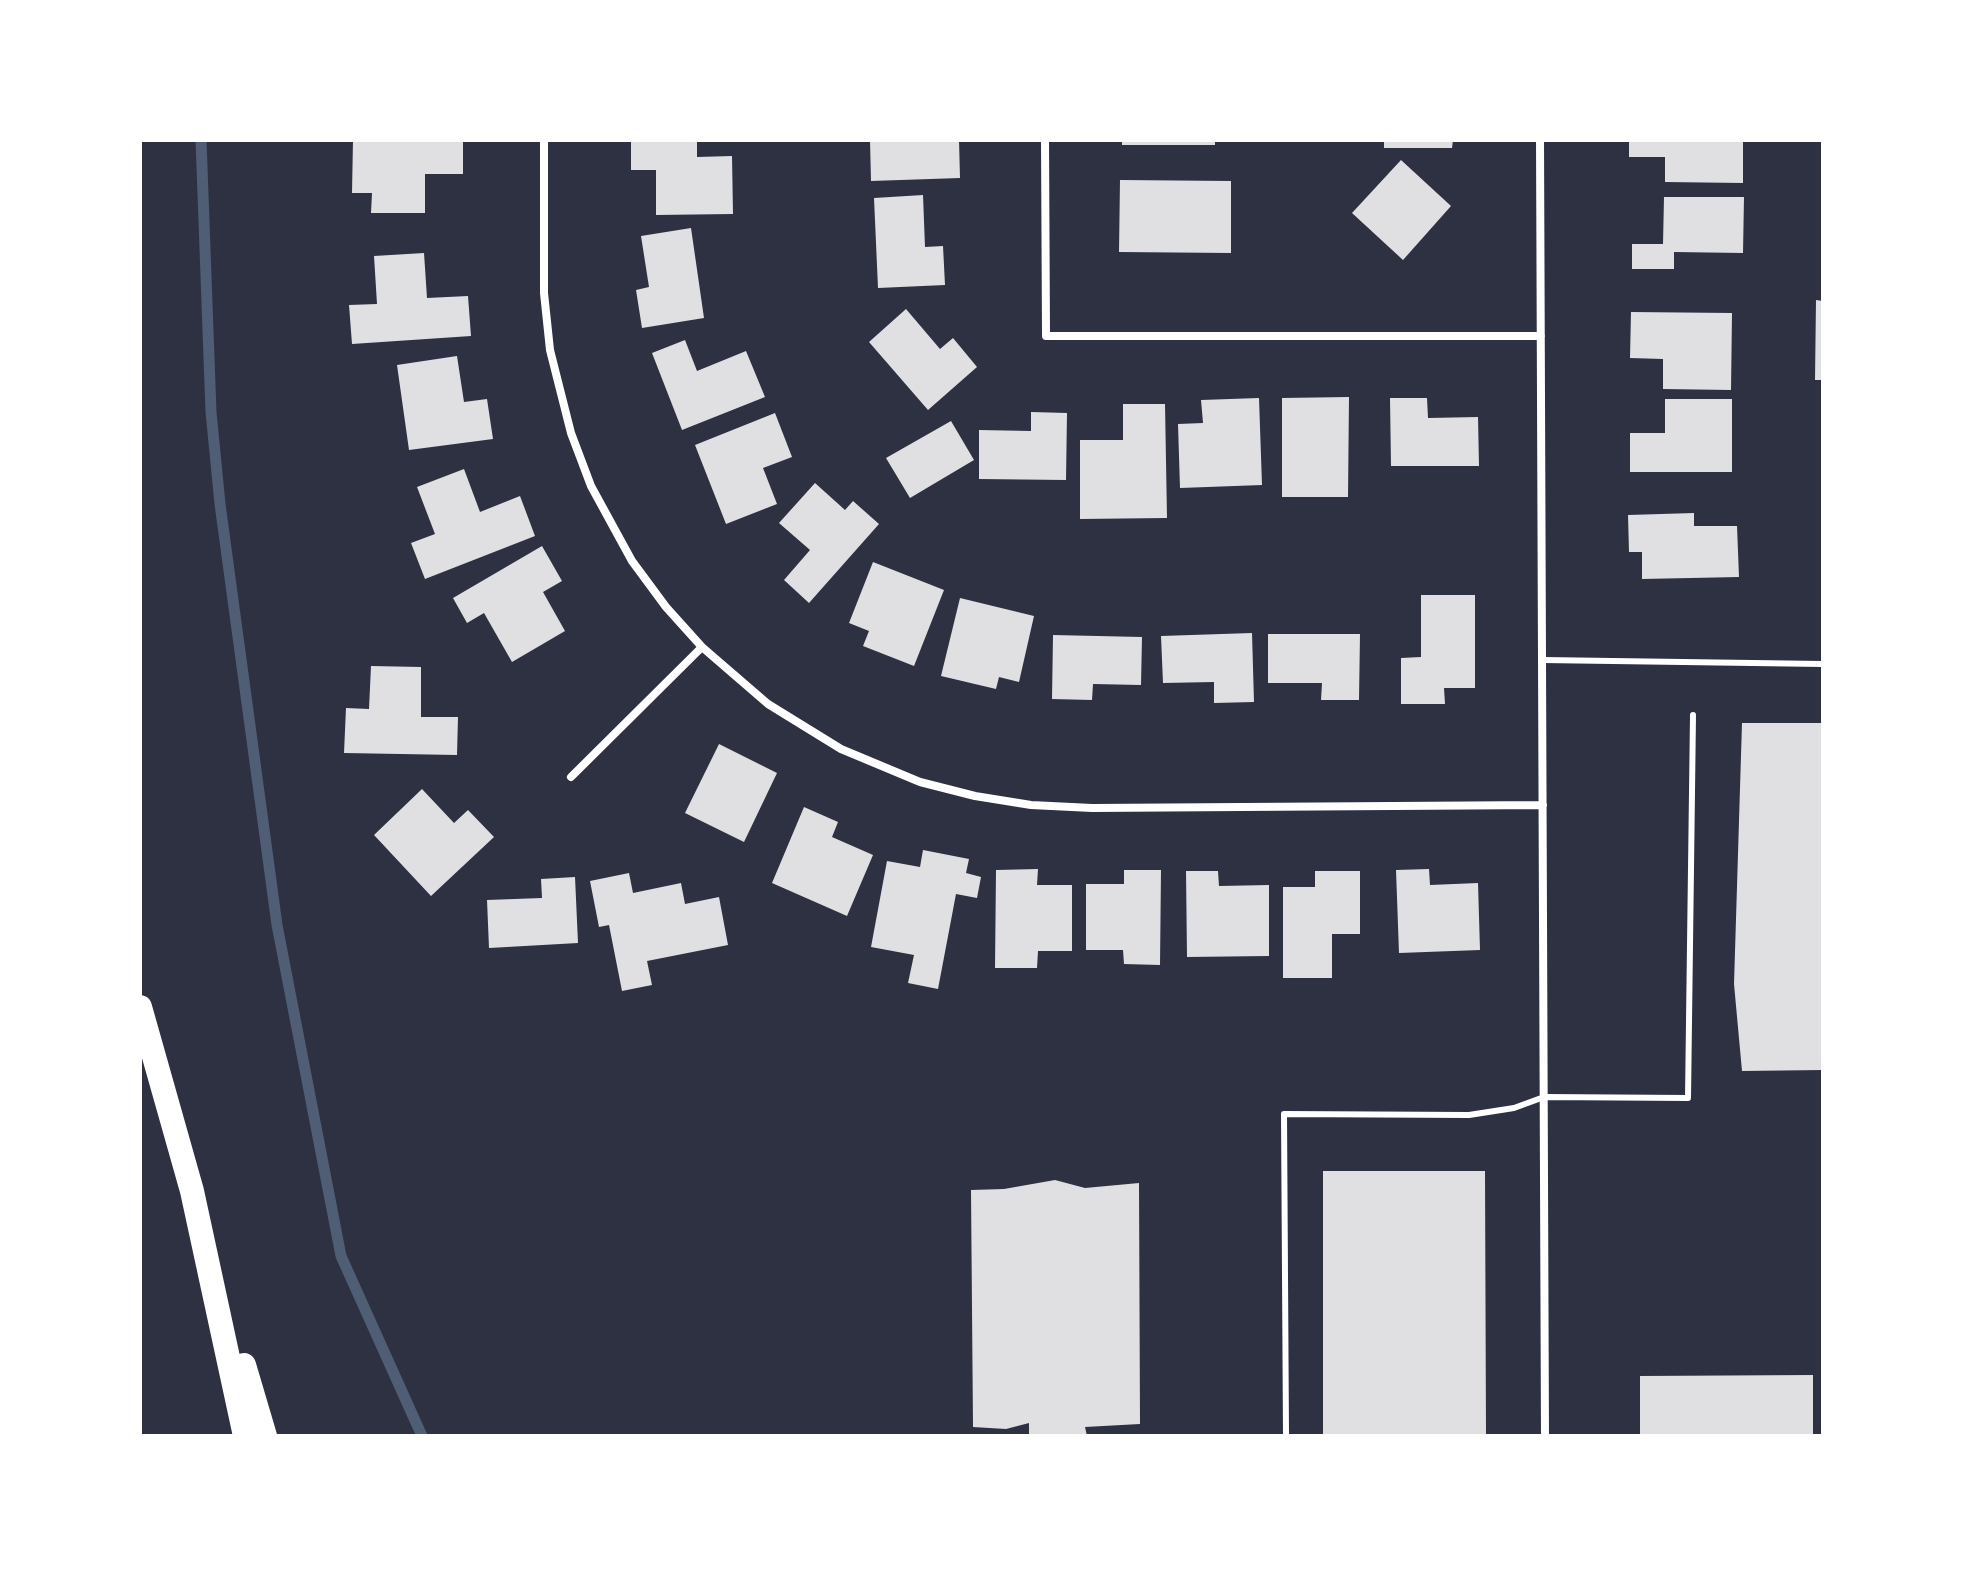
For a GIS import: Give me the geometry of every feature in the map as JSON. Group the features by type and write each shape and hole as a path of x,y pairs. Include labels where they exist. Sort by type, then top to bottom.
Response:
{"highway":[{"path":"140,1007 265,1436"},
{"path":"192,1191 245,1436"}],"street":[{"path":"544,140 544,293 550,350 571,433 591,486 632,561 666,607 702,647 768,704 841,749 920,782 975,796 1031,805 1092,808 1543,805"},
{"path":"1045,140 1046,336 1541,336"},
{"path":"1540,140 1545,1436"},
{"path":"571,777 702,647"}],"lane":[{"path":"1542,660 1823,664"},
{"path":"1286,1436 1284,1114 1469,1115 1514,1108 1544,1097 1688,1098 1693,715"}],"building":[{"path":"353,140 463,140 463,174 425,174 425,213 371,213 372,193 352,193"},
{"path":"631,140 697,140 697,157 732,156 733,214 656,215 656,170 631,170"},
{"path":"870,140 959,140 960,178 871,181"},
{"path":"1122,140 1215,140 1215,145 1122,145"},
{"path":"1384,140 1453,140 1452,148 1384,148"},
{"path":"1629,140 1743,140 1743,183 1665,182 1665,157 1629,157"},
{"path":"1401,160 1451,206 1403,260 1352,213"},
{"path":"1120,180 1231,181 1231,253 1119,252"},
{"path":"923,195 925,247 943,246 945,285 878,288 874,198"},
{"path":"1664,197 1744,197 1743,253 1674,252 1674,269 1632,269 1632,244 1663,244"},
{"path":"691,228 704,318 642,328 636,290 649,287 641,236"},
{"path":"424,253 427,298 468,296 471,336 352,344 349,305 377,304 374,256"},
{"path":"1816,300 1823,301 1823,380 1815,380"},
{"path":"906,309 940,349 953,338 977,367 928,410 869,342"},
{"path":"1631,312 1732,313 1731,390 1663,389 1663,359 1630,358"},
{"path":"685,340 697,371 746,351 765,397 682,430 652,353"},
{"path":"457,356 464,402 487,399 493,439 409,450 397,365"},
{"path":"1349,397 1348,497 1282,497 1282,398"},
{"path":"1259,398 1262,485 1180,488 1178,424 1203,423 1201,400"},
{"path":"1390,398 1427,398 1428,418 1478,417 1479,466 1391,466"},
{"path":"1665,399 1732,399 1732,472 1630,472 1630,433 1665,433"},
{"path":"1123,404 1165,404 1167,518 1080,519 1080,440 1123,440"},
{"path":"1031,412 1067,413 1066,480 979,479 979,430 1031,431"},
{"path":"775,413 792,457 763,468 777,504 726,524 695,445"},
{"path":"951,421 974,460 910,498 886,458"},
{"path":"464,469 480,512 520,496 535,536 425,579 411,543 435,534 417,487"},
{"path":"815,483 845,510 853,501 879,524 809,603 784,580 810,550 779,523"},
{"path":"1694,513 1694,526 1737,526 1739,577 1642,579 1642,552 1629,552 1628,515"},
{"path":"542,546 562,581 543,592 565,631 512,662 484,613 467,623 453,598"},
{"path":"873,562 944,590 914,666 863,646 869,631 849,623"},
{"path":"1421,595 1475,595 1475,688 1444,688 1445,704 1401,704 1401,658 1421,657"},
{"path":"960,598 1034,616 1019,682 999,677 996,689 941,676"},
{"path":"1252,633 1254,702 1214,703 1214,682 1163,683 1161,636"},
{"path":"1268,634 1360,634 1359,700 1321,700 1322,683 1268,683"},
{"path":"1053,635 1142,637 1141,685 1093,684 1092,700 1052,699"},
{"path":"371,666 421,667 421,717 458,717 457,755 344,753 346,708 369,709"},
{"path":"1742,723 1823,723 1823,1070 1742,1071 1734,984"},
{"path":"719,744 777,773 744,842 685,813"},
{"path":"422,789 454,823 468,810 494,837 431,896 374,835"},
{"path":"804,807 838,822 832,837 873,855 847,916 772,883"},
{"path":"923,850 969,859 966,873 981,877 977,898 956,894 938,989 908,983 914,955 871,947 887,861 920,867"},
{"path":"1038,869 1037,885 1072,885 1072,951 1038,951 1037,968 995,968 996,870"},
{"path":"1429,869 1430,885 1478,883 1480,950 1399,953 1396,870"},
{"path":"1124,870 1161,870 1160,965 1124,964 1123,950 1086,950 1086,884 1124,884"},
{"path":"1186,871 1218,871 1219,886 1269,885 1269,956 1187,957"},
{"path":"1315,871 1360,871 1360,934 1332,934 1332,978 1283,978 1283,887 1315,887"},
{"path":"629,873 633,893 681,883 685,904 719,897 728,945 647,961 652,985 622,991 609,925 599,927 590,881"},
{"path":"575,877 578,943 489,948 487,900 542,898 541,879"},
{"path":"1323,1171 1485,1171 1486,1434 1323,1434"},
{"path":"1055,1180 1085,1188 1139,1183 1140,1424 1085,1427 1087,1436 1029,1436 1029,1423 1006,1429 973,1427 971,1190 1004,1189"},
{"path":"1813,1375 1813,1436 1640,1436 1640,1376"}],"waterway":[{"path":"201,140 211,412 220,504 277,925 341,1256 422,1436"}]}
